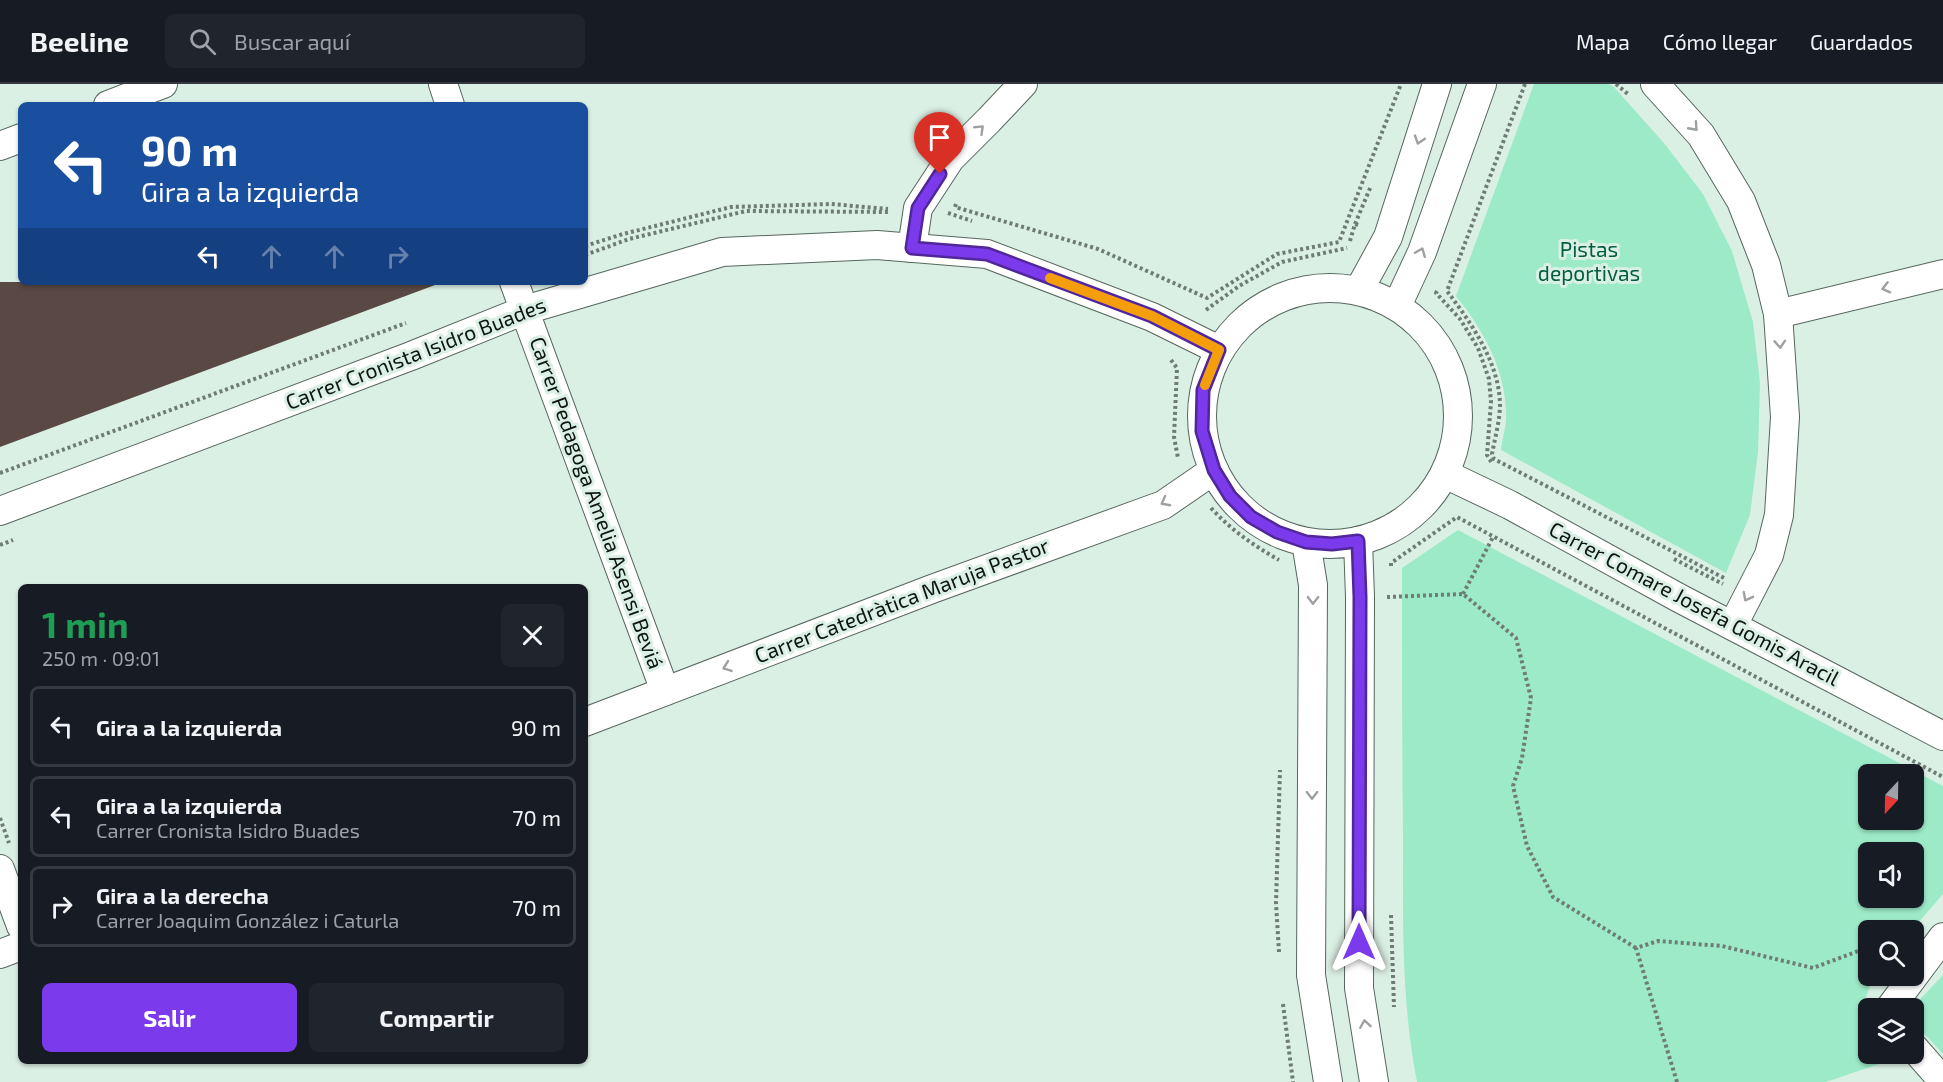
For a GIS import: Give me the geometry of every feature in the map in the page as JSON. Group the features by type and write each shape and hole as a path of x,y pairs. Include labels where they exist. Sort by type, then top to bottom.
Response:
{"street":[{"path":"116,102 163,84"},
{"path":"443,84 449,102"},
{"path":"912,248 918,208 950,159 1023,84"},
{"path":"1359,290 1388,237 1437,84"},
{"path":"1397,306 1422,252 1482,84"},
{"path":"1644,91 1701,135 1741,201 1766,265 1778,314 1785,417 1779,515 1769,555 1733,625"},
{"path":"0,146 18,139"},
{"name":"Carrer Cronista Isidro Buades","path":"0,511 411,356 525,310 722,252 878,246 987,254 1152,316 1219,350"},
{"path":"1778,314 1943,274"},
{"name":"Carrer Pedagoga Amelia Asensi Beviá","path":"515,285 665,691"},
{"path":"1318,287 1359,290 1397,306 1422,326 1442,351 1454,381 1459,412 1456,444 1445,474 1429,498 1409,518 1384,532 1358,541 1332,544 1306,542 1277,532 1251,517 1230,496 1214,470 1202,431 1203,390 1219,350 1244,320 1278,297 1318,287"},
{"name":"Carrer Catedràtica Maruja Pastor","path":"588,721 932,589 1163,505 1214,470"},
{"name":"Carrer Comare Josefa Gomis Aracil","path":"1445,474 1510,505 1943,736"},
{"path":"1358,541 1360,597 1359,988 1374,1082"},
{"path":"1306,542 1313,585 1311,975 1328,1082"},
{"path":"0,868 18,918"},
{"path":"1897,998 1943,937"},
{"path":"0,954 18,947"},
{"path":"1924,1059 1943,1081"}],"path":[{"path":"958,197 956,207 1098,249 1207,298 1277,254 1339,242 1401,84"},
{"path":"1525,84 1447,291 1482,344 1498,383 1500,405 1492,454 1494,459 1729,580 1733,572"},
{"path":"1616,84 1644,91"},
{"path":"588,245 731,207 831,204 896,211 746,211 629,240 588,254"},
{"path":"944,211 983,225"},
{"path":"1198,306 1207,310 1239,286 1282,262 1347,249 1355,224 1388,237"},
{"path":"1440,283 1436,292 1460,319 1478,348 1489,379 1491,402 1487,454 1491,462 1731,588 1747,564 1762,570"},
{"path":"0,473 410,322"},
{"path":"1463,594 1510,505"},
{"path":"1391,574 1391,563 1457,517 1943,777"},
{"path":"0,545 22,537"},
{"path":"1391,586 1391,607"},
{"path":"1360,597 1463,594 1516,638 1532,698 1522,758 1513,786 1527,846 1553,897 1636,948 1677,1082"},
{"path":"1280,760 1276,903 1280,963"},
{"path":"1391,914 1395,1016"},
{"path":"1636,948 1658,941 1722,946 1813,968 1858,951"},
{"path":"1283,999 1293,1082"}],"green space":[{"name":"Pistas deportivas","path":"1534,84 1609,84 1614,87 1664,143 1703,194 1732,251 1753,322 1760,383 1758,452 1750,515 1726,573 1501,450 1506,418 1503,384 1492,353 1476,323 1456,296"},
{"path":"1458,530 1901,764 1858,764 1858,830 1924,830 1924,776 1943,786 1943,894 1921,920 1858,920 1858,986 1871,986 1866,998 1858,998 1858,1064 1879,1064 1826,1082 1417,1082 1408,1021 1403,898 1402,568"},
{"path":"1943,975 1943,1054 1924,1033 1924,998 1921,998"}],"building":[{"path":"0,282 18,282 18,285 435,285 0,447"}],"slow traffic":[{"path":"1050,278 1152,316 1219,350 1205,385"}],"route":[{"path":"940,174 918,208 912,248 987,254 1152,316 1219,350 1203,390 1202,431 1214,470 1230,496 1251,517 1277,532 1306,542 1332,544 1358,541 1360,597 1359,942"}]}
